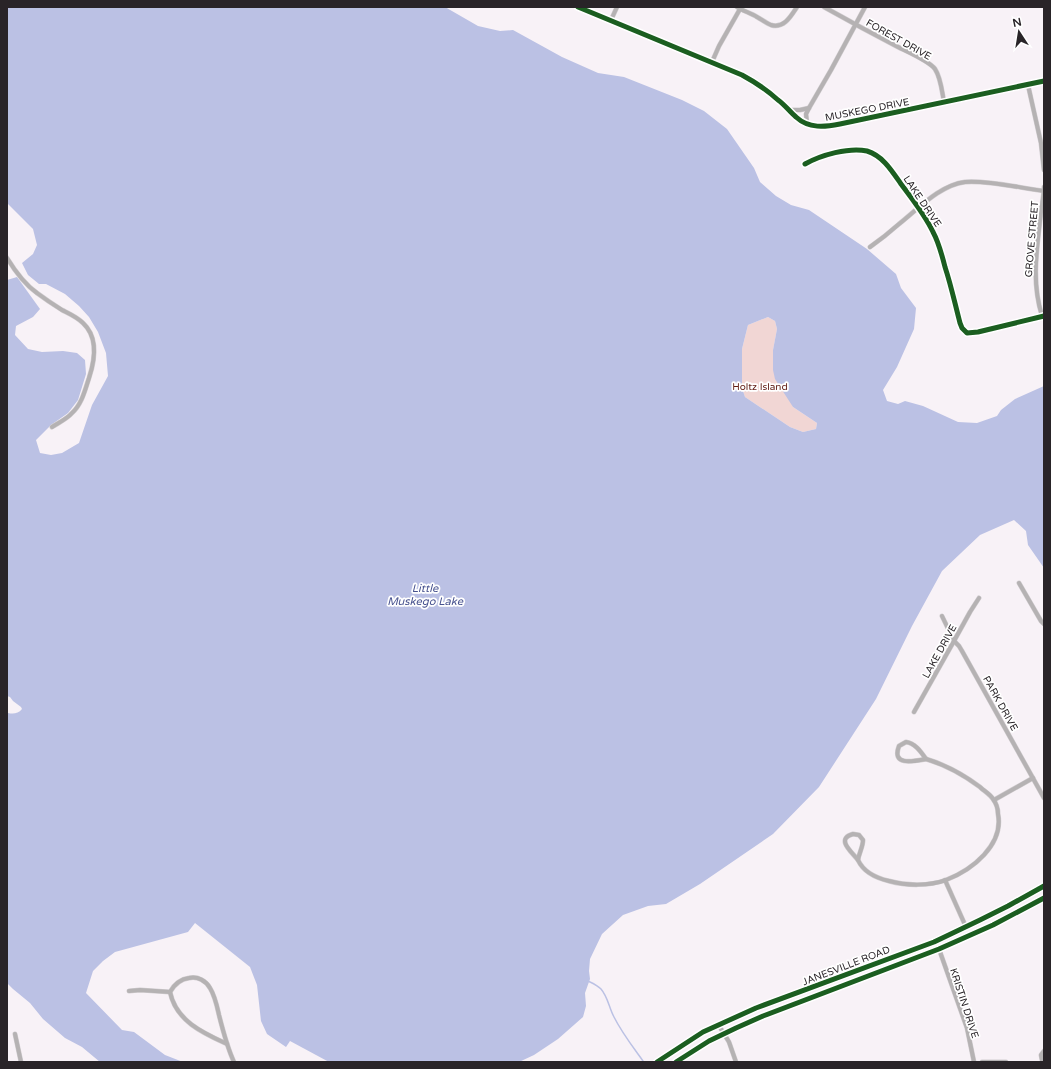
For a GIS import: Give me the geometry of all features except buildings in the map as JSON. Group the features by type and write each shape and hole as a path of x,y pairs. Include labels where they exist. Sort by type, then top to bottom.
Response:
{"main road":[{"name":"JANESVILLE ROAD","path":"657,1062 718,1024 964,928 1044,886"},
{"name":"JANESVILLE ROAD","path":"676,1062 701,1046 736,1028 786,1007 939,950 1011,916 1044,898"},
{"path":"950,944 966,932 967,930 964,928"},
{"path":"921,946 930,946 939,950 944,940 964,928 976,930 984,929"},
{"path":"864,968 868,976"},
{"path":"821,984 825,993"},
{"path":"782,998 786,1007"}],"street":[{"path":"578,7 742,75 770,92 797,118 807,124"},
{"path":"611,20 618,7"},
{"path":"712,62 738,8 774,25 786,22 797,7"},
{"name":"FOREST DRIVE","path":"824,7 928,63 936,71 944,102"},
{"path":"807,124 806,114 865,7"},
{"name":"MUSKEGO DRIVE","path":"807,124 817,127 831,126 1044,81"},
{"path":"1028,84 1041,143 1044,170"},
{"path":"789,110 809,108"},
{"name":"LAKE DRIVE","path":"805,164 837,152 860,150 874,154 881,158 922,212 936,239 960,323 962,328 967,333 978,332 1043,316"},
{"path":"870,247 918,208 949,186 964,182 983,182 1044,191"},
{"name":"GROVE STREET","path":"1043,316 1040,309 1035,278 1044,187"},
{"path":"7,258 27,284 41,296 80,320 88,329 92,337 94,348 93,364 82,400 72,414 52,427"},
{"path":"1019,583 1044,624"},
{"name":"LAKE DRIVE","path":"914,712 979,598"},
{"name":"PARK DRIVE","path":"942,616 954,641 962,651 1044,798"},
{"path":"858,860 863,840 856,834 848,835 845,840 847,848 853,853 862,868 872,875 895,883 921,884 945,880 958,874 972,865 994,842 998,830 998,811 994,800 988,794 958,772 935,761 926,759 904,762 900,759 897,750 901,744 906,742 911,743 926,759"},
{"path":"994,800 1033,778"},
{"path":"945,880 964,928"},
{"name":"KRISTIN DRIVE","path":"939,950 968,1028 974,1062"},
{"path":"227,1044 200,1031 189,1023 176,1008 171,997 170,992 173,987 178,983 193,977 199,978 211,989 227,1044 234,1062"},
{"path":"129,991 140,990 170,992"},
{"path":"718,1024 729,1042 736,1062"},
{"path":"15,1034 21,1062"},
{"path":"1044,1050 1041,1055 1044,1062"},
{"path":"982,1062 1006,1062"}],"green space":[{"name":"Holtz Island","path":"768,317 775,321 777,329 773,350 793,407 817,423 816,429 803,432 790,427 745,397 742,388 742,349 748,325"}],"water":[{"name":"Little Muskego Lake","path":"7,7 445,7 478,26 500,31 513,30 562,57 598,73 624,77 682,100 704,111 727,129 754,168 760,182 776,196 791,205 809,210 867,249 896,274 901,288 916,308 914,329 897,367 883,390 887,401 898,404 905,401 923,406 958,422 977,423 997,416 1001,410 1015,399 1044,386 1044,568 1028,545 1026,531 1014,520 980,535 942,571 912,626 876,699 819,787 773,834 700,884 666,904 648,906 623,915 602,934 590,959 590,979 585,993 586,1006 583,1017 558,1039 534,1055 519,1062 329,1062 290,1041 286,1047 267,1034 261,1021 257,985 250,967 195,923 188,932 115,952 93,971 86,993 122,1030 134,1032 165,1055 183,1062 100,1062 82,1047 65,1038 43,1019 30,1003 7,983 7,712 15,713 22,709 10,697 7,696 7,280 17,277 40,309 33,317 16,326 15,335 28,349 42,352 63,351 77,353 85,360 86,374 78,400 68,413 51,425 36,440 40,453 51,455 62,453 79,443 92,405 108,376 106,353 98,332 89,317 65,294 46,284 39,284 28,275 22,263 33,254 37,245 33,229 7,203","holes":["768,317 775,321 777,329 773,350 773,370 775,379 793,407 817,423 816,429 803,432 790,427 745,397 742,388 742,349 748,325"]}],"waterway":[{"path":"588,981 601,989 617,1023 643,1061"}],"cycle path":[{"path":"578,7 742,75 770,93 801,121 806,124 817,126 840,124 1044,81"},
{"path":"805,164 835,153 852,150 873,153 887,164 923,214 935,236 939,245 960,323 962,328 967,333 978,332 1044,316"},
{"path":"657,1062 703,1032 756,1008 934,942 1008,906 1044,886"},
{"path":"676,1062 709,1041 736,1028 763,1016 939,949 993,925 1044,898"}]}
